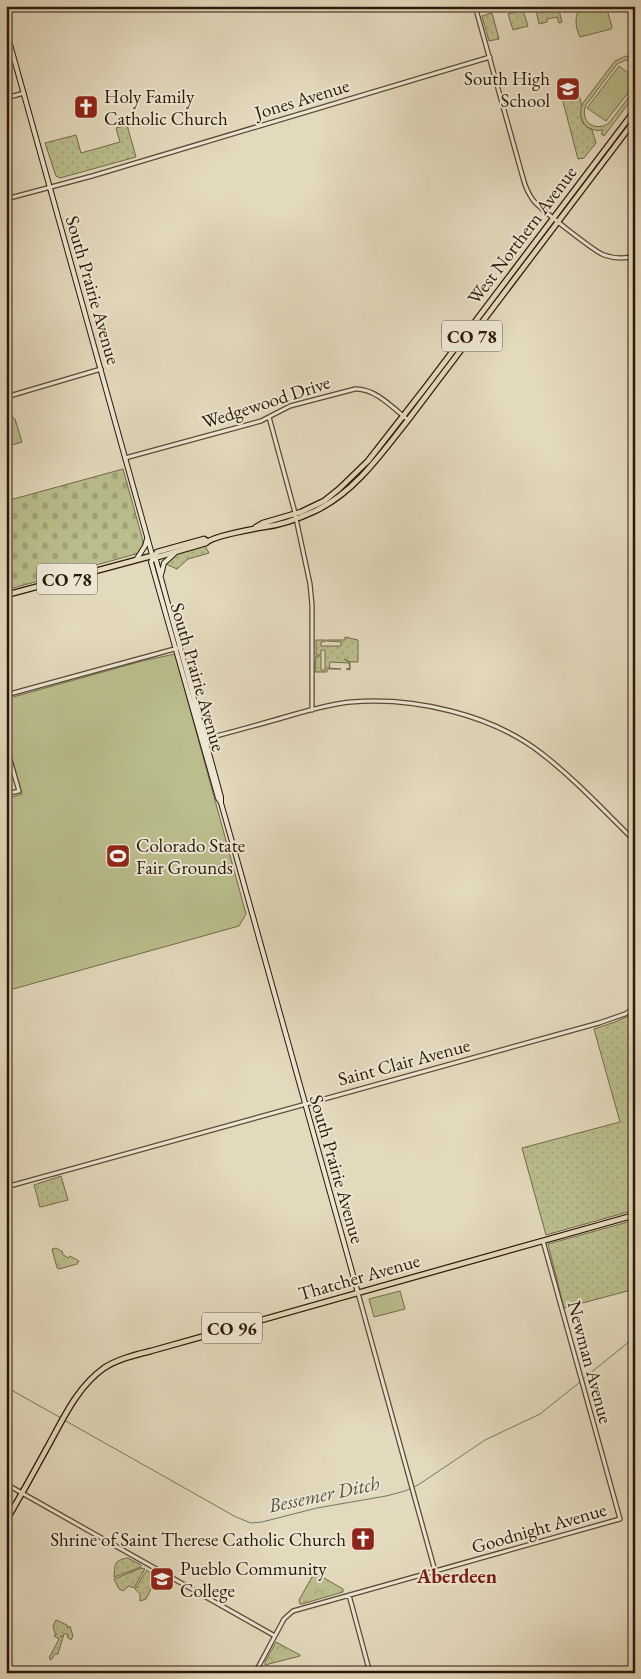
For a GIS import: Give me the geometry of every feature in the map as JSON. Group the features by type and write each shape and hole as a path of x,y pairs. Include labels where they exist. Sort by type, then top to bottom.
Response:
{"main road":[{"name":"South Prairie Avenue","path":"6,30 147,537 156,560 181,647 218,798 221,803 358,1293"},
{"name":"West Northern Avenue","path":"6,595 136,560 177,552 208,541 264,527 326,505 349,488 373,464 408,420 635,110"},
{"name":"West Northern Avenue","path":"296,516 339,489 368,461 635,120"},
{"path":"136,560 145,546 147,537"},
{"name":"West Northern Avenue","path":"153,556 157,552 204,539 208,541"},
{"path":"161,577 164,563 177,552"},
{"name":"South Prairie Avenue","path":"153,556 151,562 204,740"},
{"name":"Thatcher Avenue","path":"22,1493 64,1416 82,1388 95,1375 110,1365 127,1358 635,1216"},
{"name":"CO 96","path":"6,1521 22,1493"}],"street":[{"path":"475,6 526,188 533,201 555,220 602,254 617,258 635,256"},
{"name":"Jones Avenue","path":"6,198 141,162 490,57"},
{"path":"6,98 24,93"},
{"path":"6,397 101,370"},
{"name":"Wedgewood Drive","path":"125,458 261,421 290,406 344,391 360,389 372,393 408,420"},
{"path":"269,417 296,516 311,594 312,710"},
{"path":"6,695 181,647"},
{"path":"204,740 312,710 350,702 416,703 445,709 505,731 540,752 578,785 635,841"},
{"path":"6,746 19,791 6,794"},
{"name":"Saint Clair Avenue","path":"6,1187 599,1023 625,1014 635,1008"},
{"name":"Newman Avenue","path":"543,1241 620,1519"},
{"name":"South Prairie Avenue","path":"358,1293 435,1571"},
{"path":"6,1484 275,1636 255,1673"},
{"name":"Goodnight Avenue","path":"275,1636 284,1619 293,1611 620,1519"},
{"path":"348,1595 370,1673"}],"green space":[{"path":"535,6 558,6 562,22 559,23 557,17 547,19 547,22 539,24"},
{"path":"581,6 606,6 611,29 580,37 576,22"},
{"path":"523,10 528,26 513,30 508,14"},
{"path":"492,13 499,39 489,41 482,16"},
{"path":"626,56 635,58 635,62 626,60 617,64 586,105 584,111 590,124 599,127 604,126 609,123 635,89 635,95 604,136 601,134 603,130 587,127 582,119 581,109 583,103 615,61"},
{"path":"619,66 635,78 635,84 606,121 587,108"},
{"path":"573,83 575,83 580,98 582,121 592,130 596,143 584,158 578,159 562,98 567,96"},
{"path":"127,125 136,157 60,178 56,176 45,143 76,135 81,153 120,142 116,128"},
{"path":"6,404 9,414 15,419 22,442 6,447"},
{"path":"123,469 143,541 139,551 136,554 6,590 6,501"},
{"path":"205,546 209,553 188,559 177,569 166,564 176,554"},
{"path":"345,637 358,640 358,662 350,662 344,659 350,663 350,668 349,663 330,662 329,668 341,669 327,669 327,672 315,672 316,656 321,656 321,670 325,670 325,650 321,650 321,655 316,655 316,640 326,640 321,642 321,646 341,646 341,642 327,640 345,640"},
{"name":"Colorado State Fair Grounds","path":"175,654 246,914 239,926 6,991 6,799 22,794 6,736 6,699 142,661"},
{"path":"635,1013 635,1210 546,1235 522,1148 620,1122 594,1029"},
{"path":"61,1176 68,1200 39,1206 34,1185"},
{"path":"635,1220 635,1289 564,1308 548,1244"},
{"path":"56,1248 68,1258 70,1256 79,1261 77,1264 57,1268 52,1249"},
{"path":"400,1291 405,1309 374,1317 369,1299"},
{"path":"128,1558 141,1565 141,1567 114,1577 117,1562"},
{"path":"141,1568 145,1569 134,1588 129,1586 123,1591 119,1589 114,1579"},
{"path":"147,1570 150,1573 153,1585 146,1599 140,1601 140,1594 135,1589"},
{"path":"315,1575 319,1575 343,1589 343,1592 300,1604 299,1600"},
{"path":"56,1620 67,1625 68,1628 70,1626 73,1636 71,1640 67,1637 68,1634 64,1634 58,1654 55,1654 51,1660 49,1658 59,1639 54,1636 57,1634 55,1634 53,1626"},
{"path":"276,1642 300,1655 300,1656 265,1665"}],"waterway":[{"name":"Bessemer Ditch","path":"583,1379 635,1337"},
{"name":"Bessemer Ditch","path":"64,1420 236,1517 251,1523 405,1491 418,1485 485,1440 540,1414 580,1382"},
{"name":"Bessemer Ditch","path":"6,1387 61,1418"}],"place":[{"name":"South High School","path":"568,89"},
{"name":"Holy Family Catholic Church","path":"86,107"},
{"name":"Colorado State Fair Grounds","path":"118,856"},
{"name":"Shrine of Saint Therese Catholic Church","path":"363,1539"},
{"name":"Pueblo Community College","path":"162,1579"}],"district":[{"name":"Aberdeen","path":"457,1576"}]}
